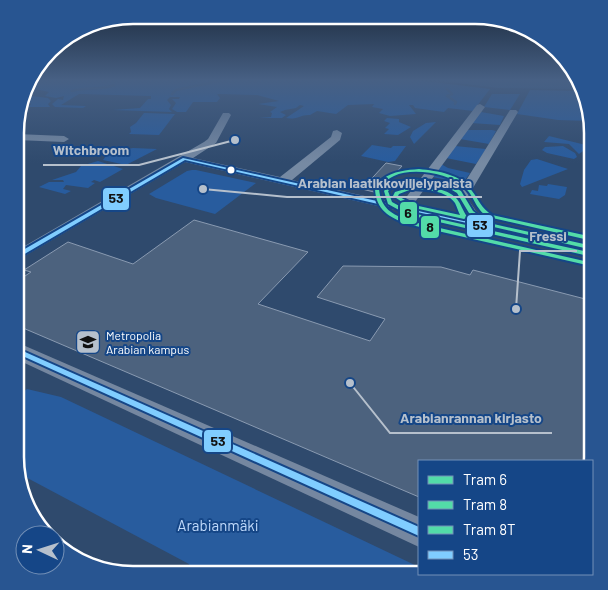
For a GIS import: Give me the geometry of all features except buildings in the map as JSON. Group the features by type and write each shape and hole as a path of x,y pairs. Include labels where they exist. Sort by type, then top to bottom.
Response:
{"main road":[{"path":"24,354 418,532"}],"street":[{"path":"404,209 480,108"},
{"path":"492,229 471,214 460,198 513,112"},
{"path":"24,252 212,141 226,115"},
{"path":"283,182 336,138 337,133"},
{"path":"24,137 64,139"},
{"path":"184,159 584,249"}],"green space":[{"path":"170,108 172,112 113,110"},
{"path":"189,108 186,112 177,112 172,109"},
{"path":"276,108 297,108 280,112 286,115 282,118 259,118 271,117 272,113 270,112"},
{"path":"302,108 345,108 336,114 317,111 310,115 286,118"},
{"path":"375,108 411,108 416,114 390,116 379,113 383,109"},
{"path":"415,108 476,108 473,111 448,108 444,112"},
{"path":"489,108 512,108 510,110"},
{"path":"521,108 581,108 583,121 558,120 517,114"},
{"path":"481,112 504,116 500,125 471,123"},
{"path":"144,113 175,114 159,135 129,134 131,132 130,127"},
{"path":"387,118 399,119 399,122 411,127 398,135 384,134 389,129 385,128 390,123 384,121"},
{"path":"436,122 414,144 410,137 413,131 426,123"},
{"path":"467,130 496,131 489,144 460,139"},
{"path":"549,136 584,145 584,150 579,154 569,144 544,142"},
{"path":"372,145 391,148 393,146 406,146 395,161 388,162 361,156"},
{"path":"455,146 486,149 476,164 446,158"},
{"path":"563,146 575,153 577,157 574,159 547,153 542,150 545,147"},
{"path":"133,148 157,149 126,165 103,160 108,153"},
{"path":"537,159 568,169 522,187 520,184 524,170 531,160"},
{"path":"98,161 123,169 100,182 94,180 91,182 95,183 88,188 66,185 63,189 71,191 65,194 39,187 49,182 64,182 63,180 52,180 76,172 81,166"},
{"path":"441,164 448,168 470,173 463,183 432,177"},
{"path":"192,170 256,183 215,214 156,198 149,194 187,171"},
{"path":"548,184 567,187 565,195 559,199 530,194 532,190 538,191 539,185 547,186"},
{"name":"Arabianmäki","path":"27,389 61,397 417,566 189,566 189,564 26,477 24,391"}],"tram line":[{"name":"8","path":"584,237 490,216 481,209 466,186 446,175 433,172 406,171 394,174 384,180 377,189 379,202 382,207 390,214 407,222 584,262"},
{"name":"6","path":"584,246 487,224 471,212 459,192 443,183 411,180 392,185 386,191 390,203 410,214 584,253"},
{"name":"8T","path":"412,188 423,188 445,193 454,199 464,217 412,206 395,196 397,193 412,188"},
{"path":"444,222 482,228 584,250"}],"transit line":[{"name":"53","path":"24,252 184,159 584,249"},
{"name":"53","path":"24,354 418,532"}],"place":[{"name":"Witchbroom","path":"235,140"},
{"name":"Arabian laatikkoviljelypalsta","path":"203,189"},
{"name":"Fressi","path":"516,309"},
{"name":"Metropolia Arabian kampus","path":"88,342"},
{"name":"Arabianrannan kirjasto","path":"350,383"}]}
